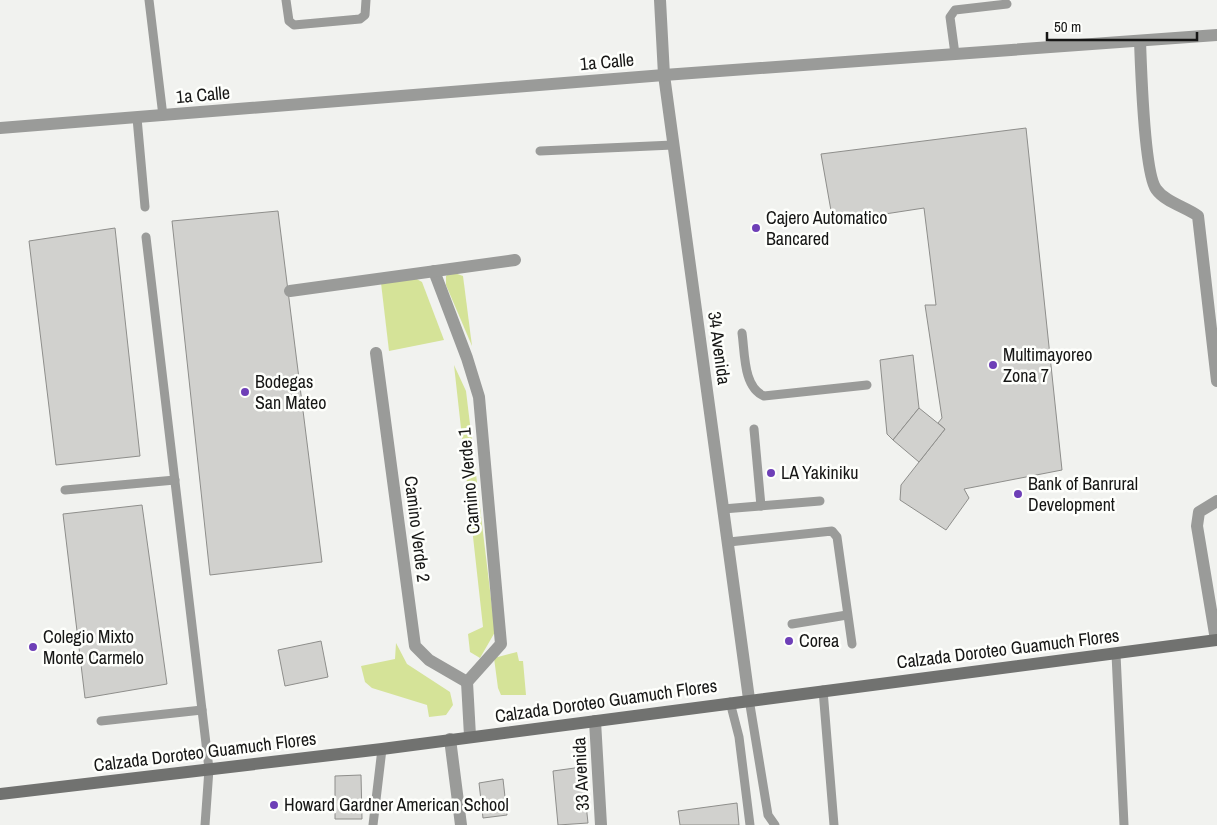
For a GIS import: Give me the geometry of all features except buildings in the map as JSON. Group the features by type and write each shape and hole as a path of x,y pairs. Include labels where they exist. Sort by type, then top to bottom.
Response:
{"main road":[{"name":"Calzada Doroteo Guamuch Flores","path":"0,794 382,749 749,699 1216,640"}],"street":[{"name":"34 Avenida","path":"660,0 664,75 749,699"},
{"name":"1a Calle","path":"0,128 664,75 1217,35"},
{"path":"1140,40 1144,110 1152,179 1157,190 1198,216 1217,382"},
{"path":"290,291 515,260"},
{"name":"Camino Verde 1","path":"434,271 467,358 479,397 501,644 467,682"},
{"name":"Camino Verde 2","path":"376,353 415,646 429,660 467,682"},
{"path":"1216,640 1197,526 1199,512 1217,501"},
{"path":"467,682 470,736"},
{"name":"33 Avenida","path":"595,721 601,825"},
{"path":"450,739 462,825"}],"lane":[{"path":"149,0 162,116"},
{"path":"286,0 289,21 294,25 360,20 365,15 366,0"},
{"path":"955,54 951,12 1007,4"},
{"path":"137,118 145,207"},
{"path":"540,151 674,145"},
{"path":"146,237 209,769 206,825"},
{"path":"742,333 750,385 755,392 764,396 867,385"},
{"path":"754,429 761,506"},
{"path":"65,490 175,480"},
{"path":"723,509 820,500"},
{"path":"728,542 832,531 836,537 852,644"},
{"path":"792,624 848,615"},
{"path":"1116,654 1124,825"},
{"path":"823,690 834,825"},
{"path":"749,699 768,815 774,825"},
{"path":"730,702 739,737 750,825"},
{"path":"101,721 202,710"},
{"path":"373,825 382,749"}],"green space":[{"path":"452,272 463,276 472,346 446,285 446,276"},
{"path":"413,277 422,282 444,340 389,351 381,283"},
{"path":"454,365 466,391 495,632 480,658 470,652 468,634 483,627"},
{"path":"396,643 407,664 450,692 453,705 446,715 429,717 427,705 372,688 365,682 361,666 395,659"},
{"path":"517,652 519,661 523,661 526,695 501,695 498,688 494,658"}],"place":[{"name":"Cajero Automatico Bancared","path":"756,228"},
{"name":"Multimayoreo Zona 7","path":"993,365"},
{"name":"Bodegas San Mateo","path":"245,392"},
{"name":"LA Yakiniku","path":"771,473"},
{"name":"Bank of Banrural Development","path":"1018,494"},
{"name":"Corea","path":"789,641"},
{"name":"Colegio Mixto Monte Carmelo","path":"33,647"},
{"name":"Howard Gardner American School","path":"274,805"}]}
